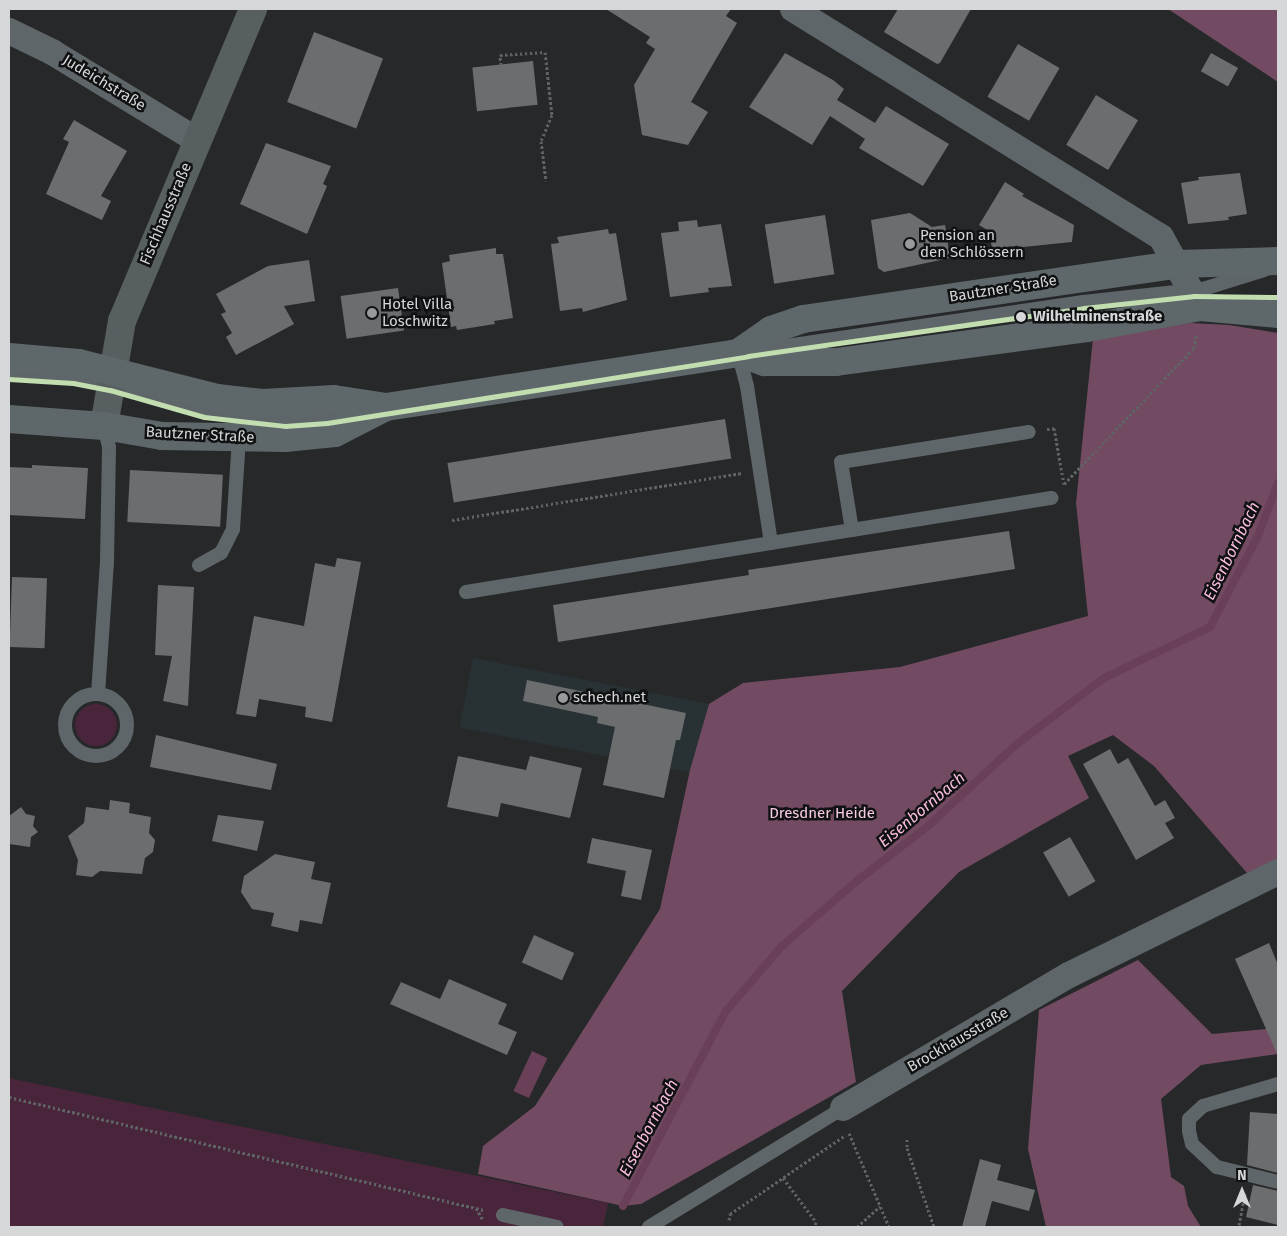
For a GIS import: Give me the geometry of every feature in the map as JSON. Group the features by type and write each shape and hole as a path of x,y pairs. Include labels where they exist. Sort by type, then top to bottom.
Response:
{"main road":[{"name":"Fischhausstraße","path":"104,426 122,321 253,9"},
{"name":"Bautzner Straße","path":"738,354 771,330 803,319 1178,264 1278,261"},
{"name":"Bautzner Straße","path":"9,357 79,363 112,377 217,398 263,403 334,399 386,407 738,354 764,362 836,362 1087,328 1196,299 1278,314"},
{"name":"Bautzner Straße","path":"9,419 104,426 162,436 239,438 336,433 386,407"}],"street":[{"path":"793,9 1161,238 1178,264 1196,299"},
{"name":"Judeichstraße","path":"9,31 52,52 197,140"},
{"name":"Brockhausstraße","path":"850,1118 1069,976 1278,872"}],"lane":[{"path":"772,543 747,386 738,354 1147,294 1196,299 1226,283 1278,265"},
{"path":"1147,294 1196,299"},
{"path":"9,372 112,377"},
{"path":"98,694 107,562 109,447 104,426"},
{"path":"852,530 841,462 1029,432"},
{"path":"199,565 221,553 233,529 239,438"},
{"path":"466,592 1051,498"},
{"path":"98,694 118,702 128,721 127,732 119,746 106,755 96,756 86,754 70,742 65,724 72,705 80,699 98,694"},
{"path":"1278,1084 1211,1103 1189,1119 1192,1144 1198,1152 1216,1167 1278,1182"},
{"name":"Brockhausstraße","path":"649,1227 850,1118"},
{"path":"503,1215 557,1227"}],"path":[{"path":"501,65 500,55 545,52 552,115 541,142 546,181"},
{"path":"1051,498 1194,348 1196,299"},
{"path":"1029,432 1054,428 1064,484"},
{"path":"452,520 745,473"},
{"path":"9,1097 503,1215"},
{"path":"850,1118 849,1133 889,1227"},
{"path":"729,1220 730,1214 849,1133"},
{"path":"907,1139 907,1148 934,1227"},
{"path":"1239,1225 1248,1176"},
{"path":"783,1178 816,1222 815,1227"},
{"path":"857,1227 880,1206"}],"shaded area":[{"path":"473,658 709,704 695,773 459,728"},
{"path":"92,704 100,704 111,710 117,725 111,740 100,746 92,746 81,740 75,729 75,721 81,710"},
{"path":"532,1051 547,1058 529,1098 513,1091"},
{"path":"9,1078 608,1203 603,1227 9,1227"}],"green space":[{"path":"1168,9 1278,9 1278,82"},
{"name":"Dresdner Heide","path":"1190,323 1229,325 1278,333 1278,861 1247,873 1154,766 1113,735 1068,756 1089,798 959,872 842,991 856,1082 641,1204 623,1206 478,1174 483,1146 535,1106 660,909 690,770 709,704 743,683 900,667 1088,616 1076,503 1093,338"},
{"path":"1138,960 1212,1034 1278,1028 1278,1054 1201,1065 1161,1099 1171,1177 1184,1186 1188,1206 1201,1227 1046,1227 1028,1149 1039,1010"}],"building":[{"path":"606,9 731,9 726,16 737,23 691,102 708,112 688,145 642,135 634,85 655,49 646,43 650,37"},
{"path":"898,9 971,9 940,63 937,64 884,32"},
{"path":"314,32 383,59 356,129 287,102"},
{"path":"1018,44 1060,68 1029,121 988,97"},
{"path":"785,53 833,80 844,89 837,100 875,123 886,106 949,144 923,186 859,148 865,139 830,116 812,145 749,107"},
{"path":"1211,53 1238,68 1228,86 1201,71"},
{"path":"533,61 538,105 477,111 472,67"},
{"path":"1096,95 1138,120 1108,170 1066,145"},
{"path":"74,120 127,151 101,196 111,201 102,220 46,194 69,142 63,139"},
{"path":"266,143 331,166 323,184 327,186 307,234 240,204"},
{"path":"1240,173 1247,214 1228,217 1229,220 1188,224 1181,183 1199,180 1198,177"},
{"path":"1005,182 1024,194 1022,196 1074,225 1072,242 1014,248 993,254 989,231 979,225"},
{"name":"Pension an den Schlössern","path":"910,213 932,227 945,225 950,258 884,272 878,268 871,220"},
{"path":"825,215 834,274 774,284 765,225"},
{"path":"697,220 698,227 721,224 732,286 708,288 709,292 670,297 661,233 679,231 678,222"},
{"path":"608,229 609,234 616,233 627,300 583,312 582,308 560,311 551,244 559,243 557,237"},
{"path":"496,248 496,254 503,254 513,318 494,321 495,324 457,330 456,326 451,327 442,263 450,261 449,255"},
{"path":"309,260 315,301 284,306 294,324 236,355 226,337 232,333 221,314 226,312 216,294 268,266"},
{"name":"Hotel Villa Loschwitz","path":"398,288 404,331 347,339 341,296"},
{"path":"725,419 731,459 454,502 447,463"},
{"path":"32,465 88,468 85,519 9,515 9,467 32,468"},
{"path":"130,470 223,475 220,527 127,522"},
{"path":"1009,531 1015,569 558,642 553,605 749,575 748,570"},
{"path":"337,558 361,562 332,722 305,717 306,707 259,699 256,717 236,714 254,616 304,626 315,563 335,567"},
{"path":"12,577 47,578 45,648 10,647"},
{"path":"158,585 194,587 188,706 163,701 172,656 155,655"},
{"path":"527,680 686,713 680,740 676,740 664,798 603,785 615,727 597,723 598,717 523,701"},
{"path":"156,735 277,764 271,790 150,767"},
{"path":"1110,749 1118,764 1128,758 1155,806 1165,800 1175,818 1165,823 1174,838 1136,860 1083,764"},
{"path":"458,756 526,770 530,756 582,768 570,818 501,803 498,817 447,807"},
{"path":"110,800 130,803 129,813 151,817 149,833 155,840 153,852 145,858 142,874 100,871 92,877 76,875 78,860 68,836 84,823 86,807 109,810"},
{"path":"21,807 26,814 35,816 33,826 38,832 31,837 30,847 9,844 9,816"},
{"path":"218,815 264,821 257,851 212,841"},
{"path":"1070,837 1096,881 1069,897 1043,852"},
{"path":"592,838 652,850 641,900 621,896 626,871 587,863"},
{"path":"275,854 315,862 311,879 331,883 322,924 300,920 298,932 271,926 274,913 252,909 241,892 244,876"},
{"path":"534,935 574,953 562,980 522,962"},
{"path":"1269,943 1278,965 1278,1056 1235,959"},
{"path":"449,979 507,1004 498,1024 517,1032 507,1055 390,1004 401,982 440,999"},
{"path":"1250,1112 1278,1114 1278,1173 1247,1165"},
{"path":"980,1159 1001,1165 997,1180 1035,1190 1029,1211 992,1201 985,1227 962,1227"},
{"path":"1253,1185 1278,1191 1278,1225 1246,1217"}],"waterway":[{"name":"Eisenbornbach","path":"623,1206 726,1011 782,946 858,880 928,826 1017,744 1104,678 1210,627 1257,538 1278,483"}],"transit line":[{"path":"9,379 73,383 110,390 204,417 285,426 327,423 748,356 1084,308 1194,296 1278,297"}],"place":[{"name":"Pension an den Schlössern","path":"910,244"},
{"name":"Hotel Villa Loschwitz","path":"372,313"},
{"name":"Wilhelminenstraße","path":"1021,317"},
{"name":"schech.net","path":"563,698"}]}
